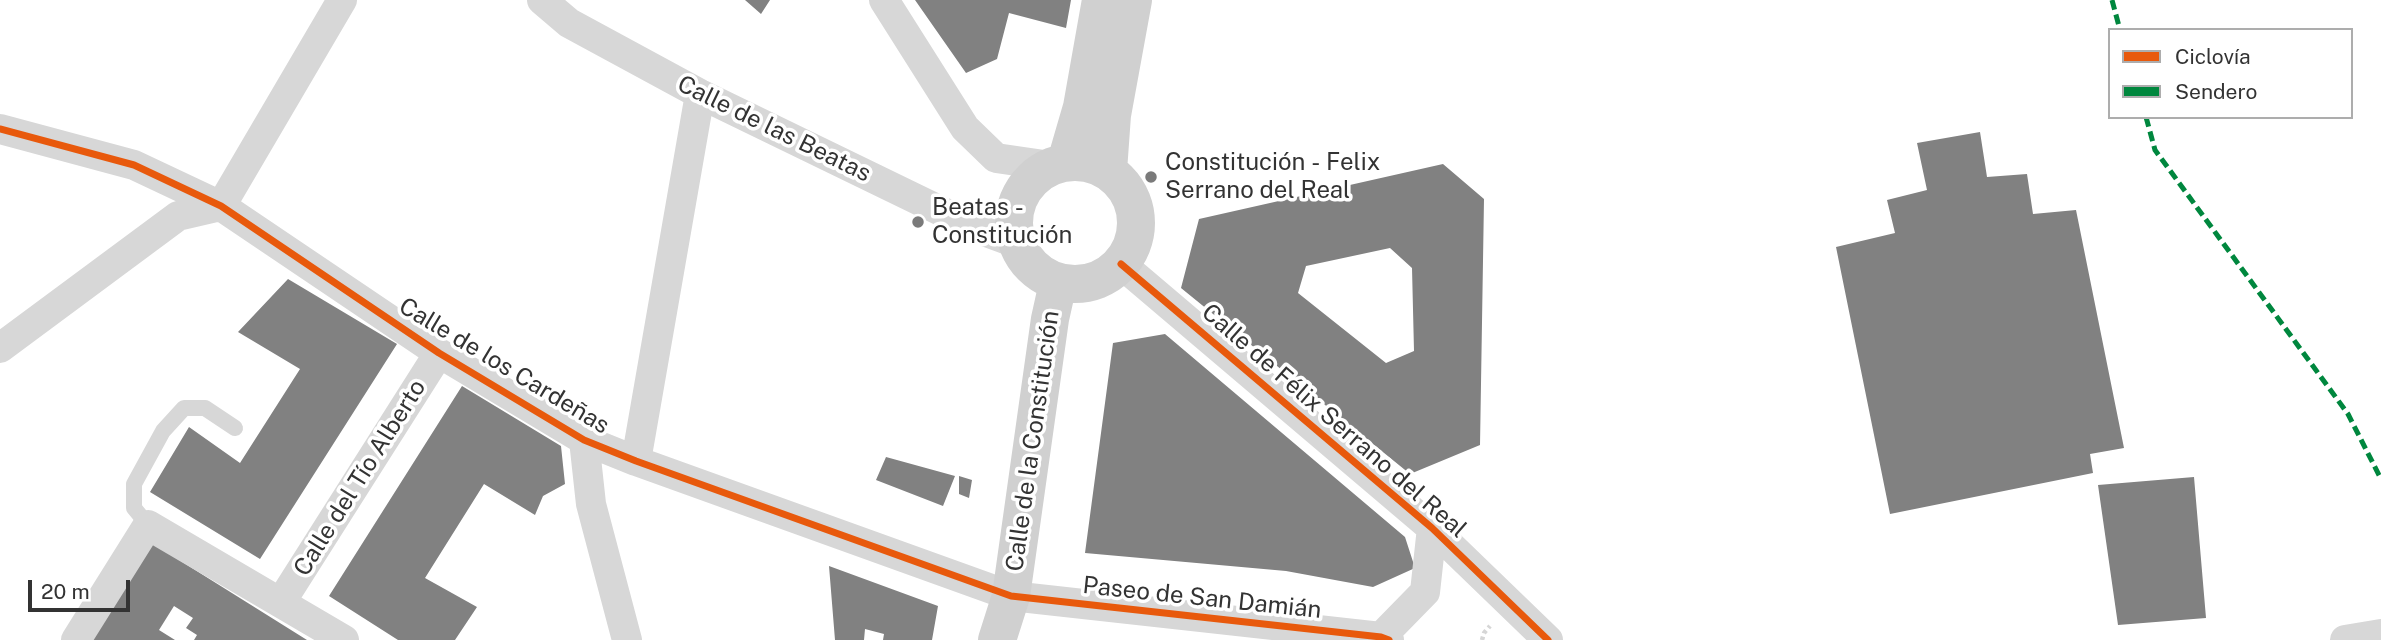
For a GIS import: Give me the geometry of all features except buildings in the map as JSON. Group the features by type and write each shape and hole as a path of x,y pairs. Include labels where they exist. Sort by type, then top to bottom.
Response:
{"street":[{"path":"0,348 178,216 221,206 342,0"},
{"name":"Calle de las Beatas","path":"542,0 569,23 700,94 978,229 1016,243"},
{"path":"884,0 965,128 996,158 1058,164 1088,163 1108,171 1126,189 1134,207 1136,228 1132,247 1121,264 1102,278 1081,285 1058,283 1040,275 1025,261 1016,243 1013,220 1018,198 1031,179 1058,164 1082,107 1101,0"},
{"path":"1108,171 1112,115 1133,0"},
{"path":"636,461 700,94"},
{"name":"Calle de los Cardeñas","path":"0,129 134,165 221,206 439,353 584,440 1011,596"},
{"name":"Calle de Félix Serrano del Real","path":"1121,264 1432,527 1548,640"},
{"name":"Calle de la Constitución","path":"997,640 1011,596 1050,319 1058,283"},
{"name":"Calle del Tío Alberto","path":"281,602 439,353"},
{"path":"584,440 591,504 627,640"},
{"path":"76,640 148,525 344,640"},
{"path":"1385,638 1425,592 1432,527"},
{"name":"Paseo de San Damián","path":"1011,596 1385,638"},
{"path":"2345,640 2381,634"}],"lane":[{"path":"148,525 134,508 134,484 163,431 184,408 205,408 235,428"}],"marked path":[{"path":"2112,0 2119,28"},
{"path":"2147,119 2155,150 2348,414 2381,479"}],"cycle path":[{"path":"0,129 134,165 221,206 439,353 584,440 636,461 1011,596 1389,640"},
{"path":"1121,264 1432,528 1548,640"}],"place":[{"name":"Constitución - Felix Serrano del Real","path":"1151,177"},
{"name":"Beatas - Constitución","path":"918,222"}]}
